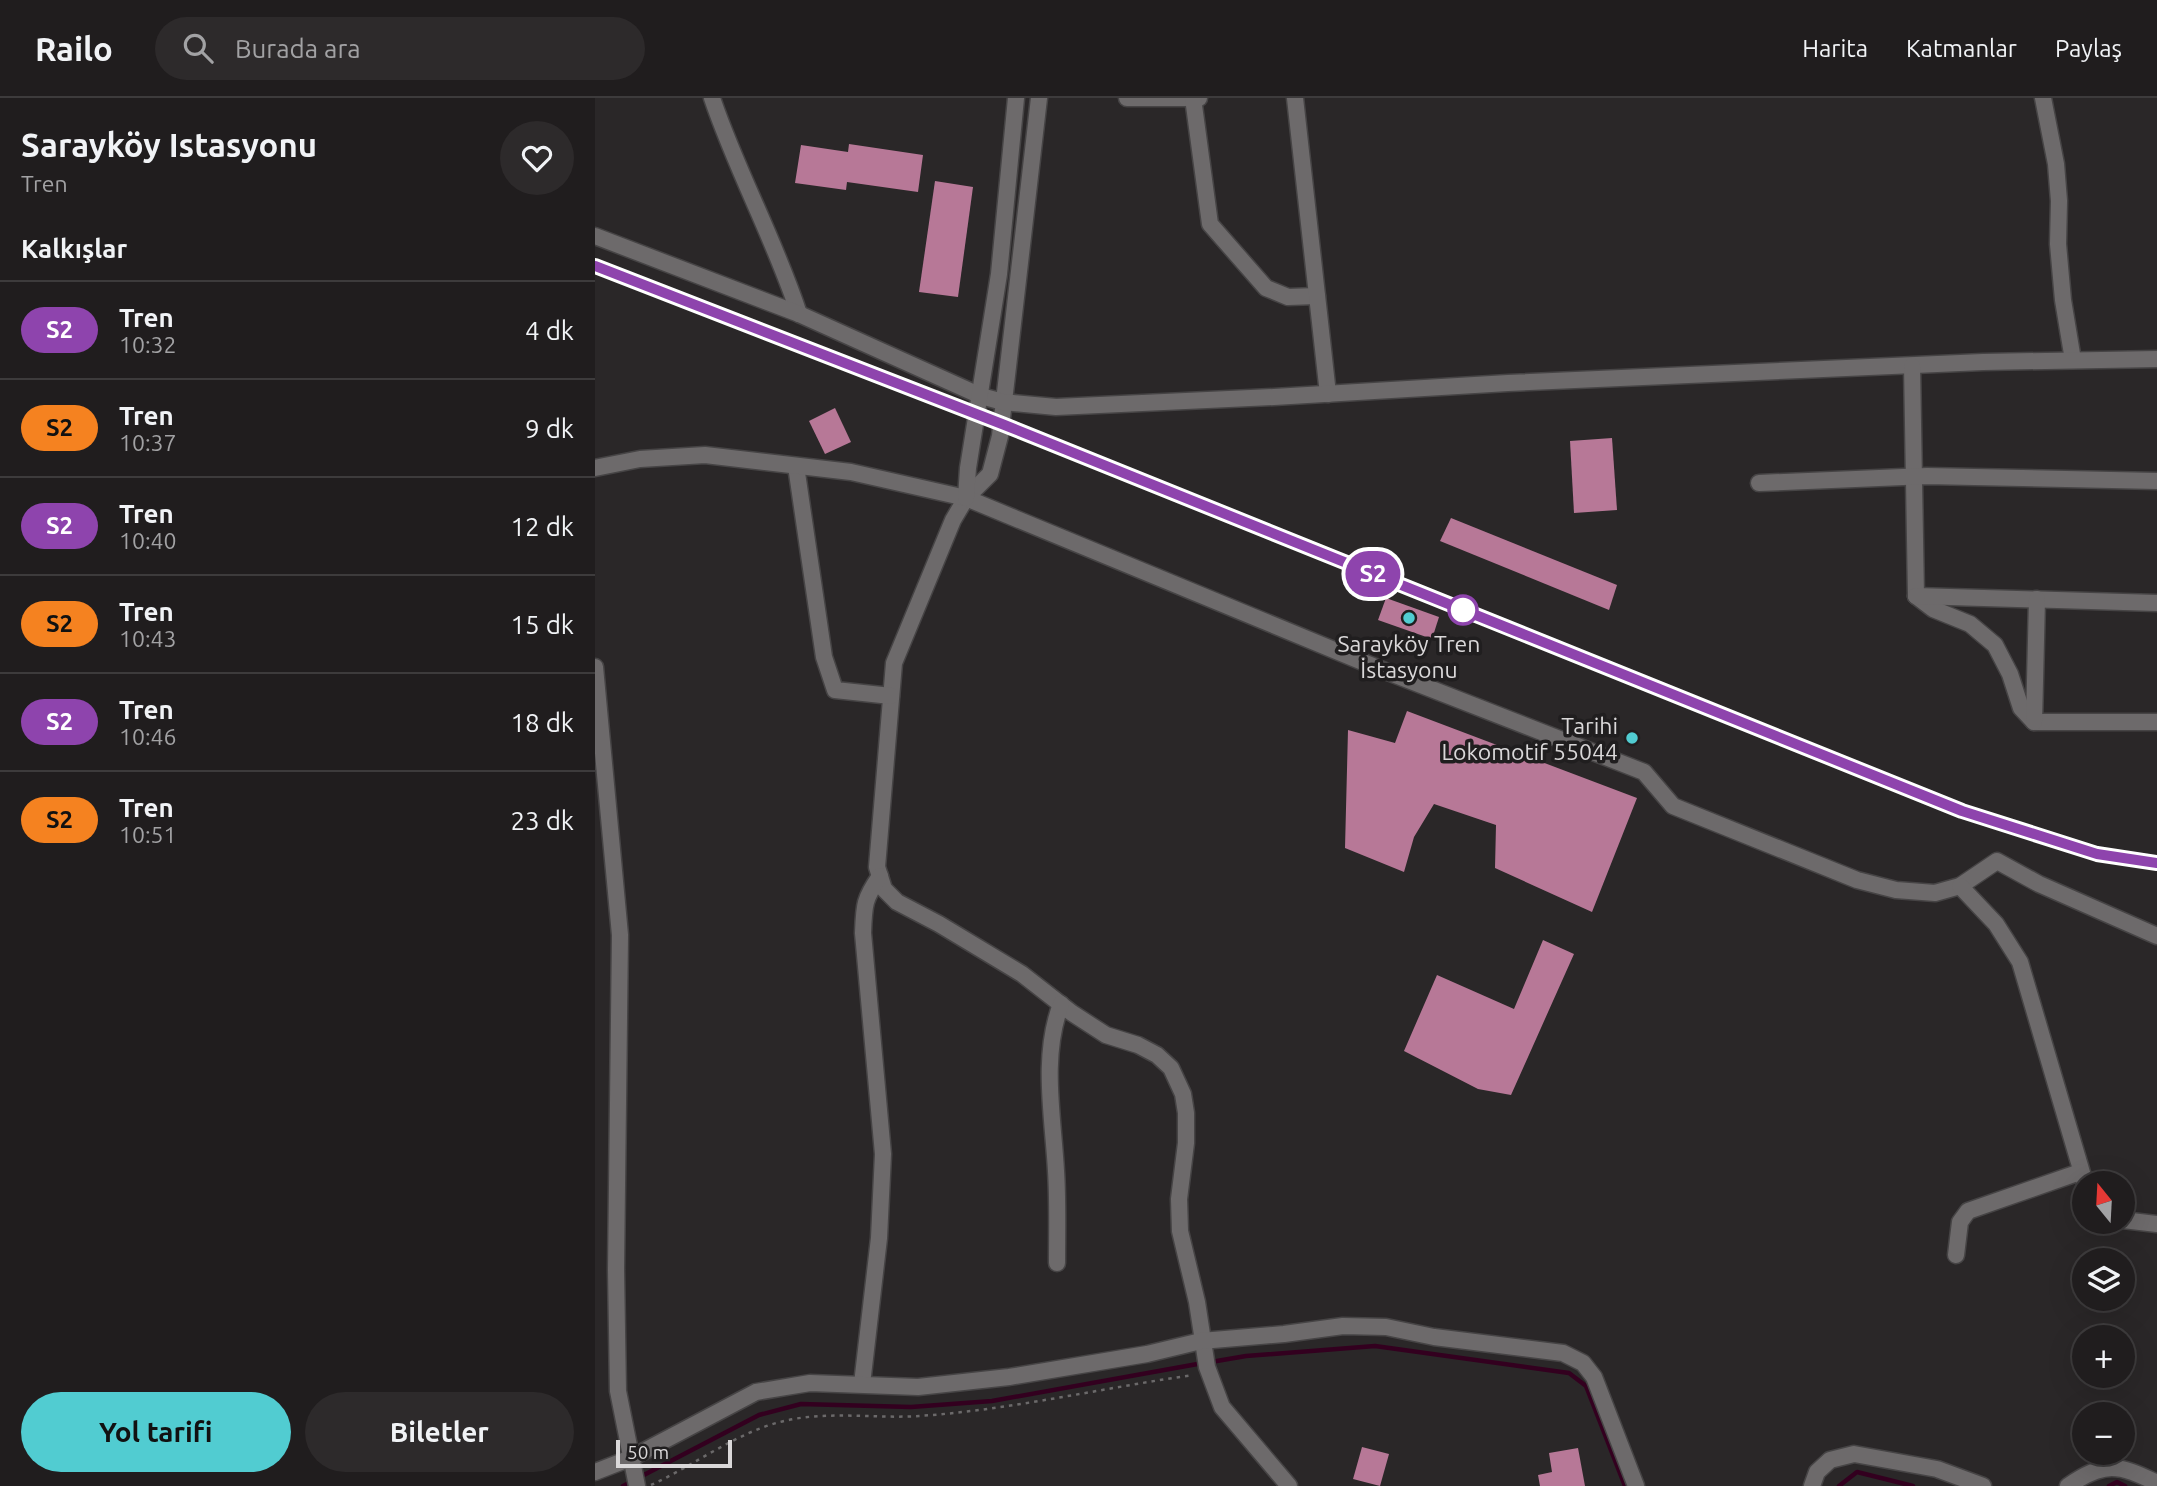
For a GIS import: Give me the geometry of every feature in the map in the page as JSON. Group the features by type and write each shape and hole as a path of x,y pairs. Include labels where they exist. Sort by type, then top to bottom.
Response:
{"street":[{"path":"712,98 726,139 790,285 799,314"},
{"path":"966,498 968,468 999,274 1016,98"},
{"path":"1039,98 1000,436 990,474 966,498 953,520 894,663 877,867 884,889 897,902 1022,974 1106,1035 1138,1045 1157,1055 1171,1068 1177,1079 1186,1113 1186,1143 1179,1199 1180,1231 1197,1302 1208,1370 1221,1407 1289,1486"},
{"path":"1127,98 1199,98"},
{"path":"1295,98 1328,394"},
{"path":"2043,98 2056,164 2058,244 2063,300 2073,360"},
{"path":"1193,99 1210,224 1266,288 1288,297 1317,296"},
{"path":"595,236 799,314 981,396 1003,402 1056,407 1508,383 2073,360 2157,359"},
{"path":"1912,366 1916,596"},
{"path":"595,468 640,459 705,455 851,472 966,498 1375,667 1644,772 1673,806 1857,880 1896,890 1935,893 1960,886 1997,861 2039,884 2157,936"},
{"path":"796,466 824,657 835,691 891,696"},
{"path":"1759,483 1914,477 2157,481"},
{"path":"1916,596 2157,603"},
{"path":"1916,596 1933,609 1971,624 1995,645 2010,674 2021,708 2034,722 2157,722"},
{"path":"2034,722 2037,599"},
{"path":"595,667 619,935 616,1256 618,1391 637,1486"},
{"path":"862,1384 879,1238 883,1154 863,908 866,896 880,876"},
{"path":"1960,886 1996,924 2020,962 2080,1171"},
{"path":"1057,1263 1057,1175 1050,1047 1053,1026 1061,1004"},
{"path":"1956,1255 1960,1222 1968,1211 2072,1180"},
{"path":"2135,1221 2157,1224"},
{"path":"595,1472 632,1463 756,1392 810,1383 918,1387 1009,1377 1202,1345 1343,1326 1386,1327 1434,1337 1570,1355 1583,1363 1594,1377 1636,1486"},
{"path":"1812,1486 1818,1472 1830,1460 1846,1454 1937,1469 1983,1486"},
{"path":"2068,1486 2093,1470 2111,1467 2130,1470 2157,1483"}],"path":[{"path":"648,1486 680,1472 762,1427 794,1419 919,1416 1024,1402 1208,1370"}],"building":[{"path":"849,144 923,155 918,192 847,182 846,190 795,183 801,145 848,152"},
{"path":"935,181 973,187 958,297 919,292"},
{"path":"835,408 851,442 825,454 809,421"},
{"path":"1612,438 1617,510 1574,513 1570,441"},
{"path":"1451,518 1617,585 1609,610 1440,541"},
{"name":"Sarayköy Tren İstasyonu","path":"1386,598 1439,617 1432,639 1378,620"},
{"path":"1407,711 1637,798 1592,912 1495,868 1496,825 1434,804 1414,837 1404,872 1345,848 1348,730 1395,743"},
{"path":"1543,940 1574,954 1511,1095 1478,1089 1404,1051 1437,975 1514,1009"},
{"path":"1362,1447 1389,1454 1380,1486 1353,1479"},
{"path":"1578,1448 1585,1486 1540,1486 1538,1475 1552,1472 1549,1453"}],"waterway":[{"path":"1211,1362 1246,1356 1375,1346 1569,1373 1586,1386 1625,1486"},
{"path":"640,1477 759,1415 801,1404 911,1407 992,1401 1203,1363"},
{"path":"1839,1486 1857,1472 1913,1486"},
{"path":"623,1486 633,1481"},
{"path":"2109,1486 2117,1482 2125,1486"}],"railway":[{"path":"595,266 1001,424 1962,811 2097,854 2157,863"}],"train":[{"name":"S2","path":"595,266 1002,424 1962,811 2097,854 2157,863"}],"place":[{"name":"Sarayköy Tren İstasyonu","path":"1409,618"},
{"name":"Tarihi Lokomotif 55044","path":"1632,738"}]}
